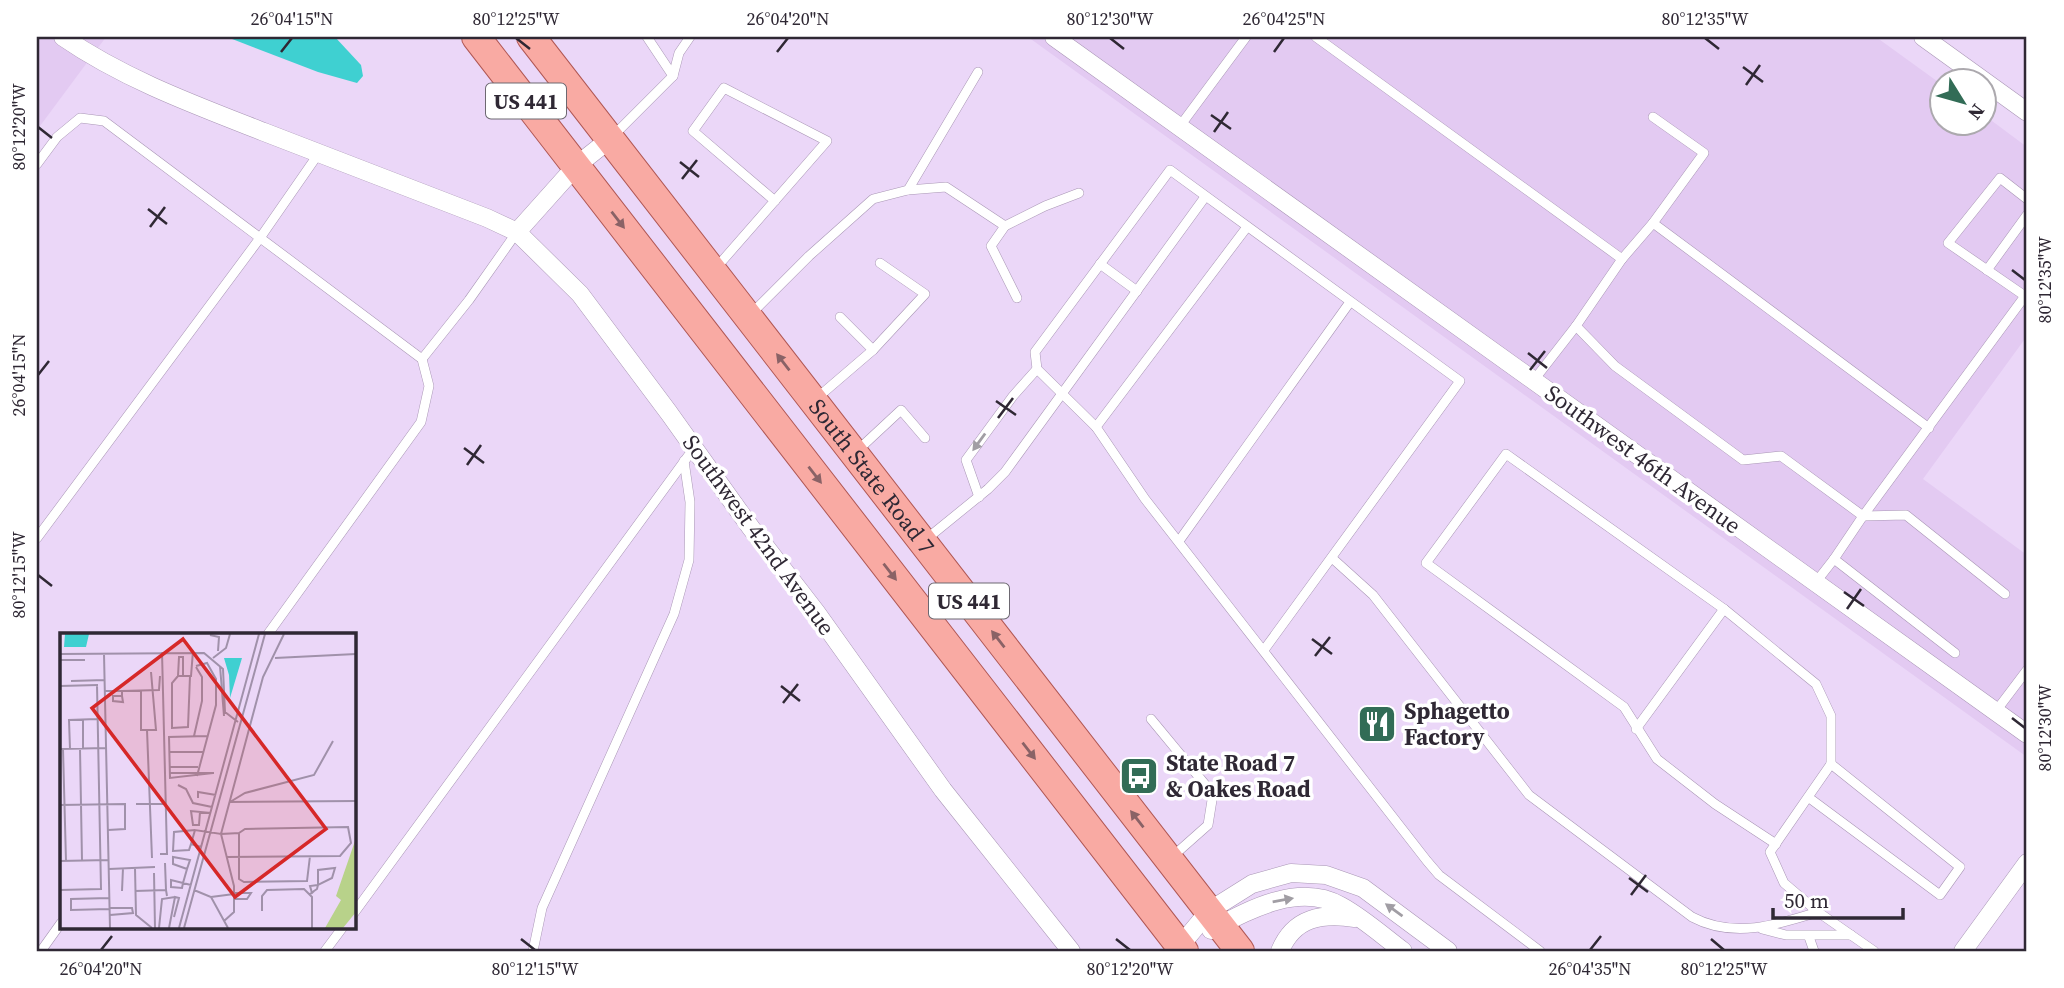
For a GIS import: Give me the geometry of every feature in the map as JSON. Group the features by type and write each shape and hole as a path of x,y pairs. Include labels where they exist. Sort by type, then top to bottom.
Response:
{"main road":[{"name":"South State Road 7","path":"476,37 1182,949"},
{"name":"South State Road 7","path":"531,37 1240,951"},
{"path":"848,518 871,533 890,541 908,544 923,542"}],"street":[{"name":"Southwest 42nd Avenue","path":"63,37 105,63 163,91 517,232 580,294 689,454 943,790 1071,951"},
{"name":"Southwest 46th Avenue","path":"1054,37 2027,734"},
{"path":"1923,37 2027,112"},
{"path":"517,232 576,166 610,139"},
{"path":"1963,951 2027,863"},
{"path":"1182,949 1252,884 1291,873 1326,875 1363,888 1448,951"},
{"path":"1214,918 1279,900 1323,898 1339,904 1362,919 1403,951"},
{"path":"1280,951 1292,933 1303,923 1318,916 1362,919"}],"lane":[{"path":"647,37 673,76"},
{"path":"610,139 673,76 679,53 690,37"},
{"path":"1180,126 1246,37"},
{"path":"1316,37 1622,259"},
{"path":"908,190 978,72"},
{"path":"713,272 775,201 827,141 724,88 693,131 775,201"},
{"path":"1534,380 1704,153 1653,117"},
{"path":"37,164 57,137 80,118 104,121 422,359 429,386 421,422 269,633"},
{"path":"37,538 320,153"},
{"path":"1264,650 1460,381 1170,170 1035,352 1037,369 1096,427 1146,499 1439,875 1540,951"},
{"path":"1816,582 2026,294 1948,243 2000,178 2027,199"},
{"path":"748,317 809,256 873,199 908,190 946,187 1004,226"},
{"path":"1017,298 991,246 1004,226 1079,193"},
{"path":"923,542 1005,472 1205,197"},
{"path":"1987,270 2027,215"},
{"path":"1653,223 1929,428"},
{"path":"1096,427 1247,227"},
{"path":"422,359 469,300 517,232"},
{"path":"814,401 873,350 925,294 880,263"},
{"path":"1100,264 1137,291"},
{"path":"1179,541 1350,302"},
{"path":"840,317 873,350"},
{"path":"1576,326 1615,366 1743,460 1782,456 1863,516 1906,515 2005,594"},
{"path":"979,496 966,460 1013,396 1037,369"},
{"path":"855,454 901,410 925,438"},
{"path":"355,912 689,454"},
{"path":"533,951 542,908 674,614 689,560 689,454"},
{"path":"1776,844 1715,804 1657,759 1624,707 1426,563 1506,454 1724,609 1816,684 1831,716 1831,764 1776,844 1770,852 1784,883 1818,912 1874,951"},
{"path":"1332,558 1373,595 1529,795 1692,917 1712,926 1760,928 1786,935 1810,937 1851,934"},
{"path":"1834,559 1955,653"},
{"path":"1636,729 1724,609"},
{"path":"1996,711 2027,670"},
{"path":"1150,719 1213,794 1208,825 1169,860"},
{"path":"1808,797 1940,895 1960,867 1831,764"},
{"path":"1760,928 1818,912"},
{"path":"41,951 60,924"},
{"path":"326,951 343,928"},
{"path":"1810,937 1814,951"}],"shaded area":[{"path":"37,37 106,37 37,130"},
{"path":"227,37 335,37 361,65 363,76 357,83 318,72"},
{"path":"1028,37 1876,37 1927,74 1927,136 1997,136 1997,125 2027,147 2027,336 1923,479 2027,555 2027,757"}],"place":[{"name":"Sphagetto Factory","path":"1377,724"},
{"name":"State Road 7 & Oakes Road","path":"1139,776"}]}
